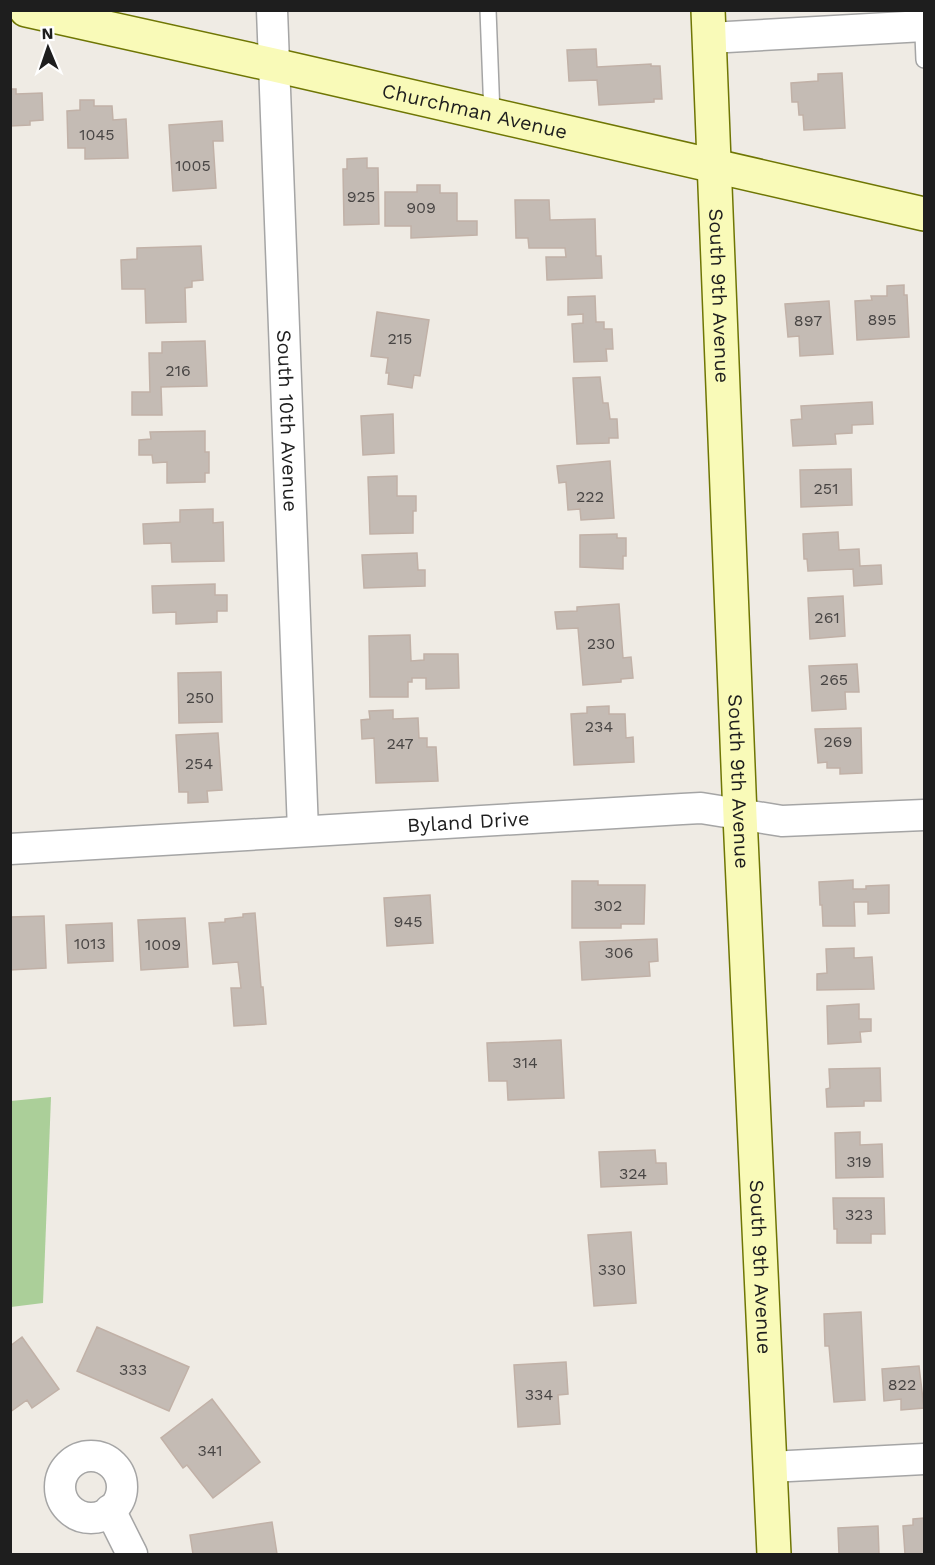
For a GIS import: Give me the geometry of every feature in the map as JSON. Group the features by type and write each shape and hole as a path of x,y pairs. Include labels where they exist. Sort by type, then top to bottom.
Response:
{"street":[{"name":"South 10th Avenue","path":"272,10 303,831"},
{"name":"Churchman Avenue","path":"42,12 924,214"},
{"path":"709,24 923,21"},
{"name":"South 9th Avenue","path":"709,24 740,816 774,1554"},
{"name":"Byland Drive","path":"10,849 701,808 782,821 924,815"},
{"path":"770,1467 924,1459"},
{"path":"110,1510 132,1554"}],"lane":[{"path":"488,10 492,115"},
{"path":"923,21 924,60"}],"green space":[{"path":"51,1097 43,1303 11,1307 11,1101"}],"building":[{"path":"596,49 597,67 651,64 651,66 660,66 662,99 654,99 654,102 599,105 597,80 569,81 567,50"},
{"path":"842,73 845,128 804,130 803,115 799,115 798,102 792,102 791,83 818,81 818,74"},
{"path":"10,89 16,89 16,94 42,93 43,120 30,121 30,125 10,126"},
{"path":"80,100 94,100 94,106 112,106 113,120 126,119 128,158 85,159 85,148 68,148 67,111 80,110"},
{"path":"222,121 223,141 213,141 216,188 173,191 169,125"},
{"path":"367,158 367,168 378,168 379,224 344,225 343,169 347,169 347,159"},
{"path":"417,185 440,185 440,193 457,193 457,221 477,221 477,235 411,238 411,226 385,226 385,192 417,192"},
{"path":"515,200 549,200 550,220 595,219 596,256 601,256 602,278 547,280 546,257 566,257 565,248 529,248 528,238 516,238"},
{"path":"201,246 203,280 192,281 192,287 185,288 186,322 146,323 145,289 122,289 121,260 137,259 137,248"},
{"path":"904,285 904,295 907,295 909,337 857,340 855,301 872,300 871,296 887,296 887,286"},
{"path":"595,296 596,322 604,322 604,329 612,329 613,349 606,349 607,361 574,362 572,324 583,323 583,314 568,315 568,297"},
{"path":"829,301 833,354 800,356 799,336 788,337 785,304"},
{"path":"377,312 429,320 420,376 414,375 412,388 388,384 389,373 386,373 388,358 371,356"},
{"path":"205,341 207,386 161,387 162,415 132,415 132,392 150,392 149,353 162,353 162,342"},
{"path":"600,377 603,403 608,403 610,419 617,419 618,438 609,438 609,443 577,444 573,378"},
{"path":"872,402 873,424 852,425 852,433 835,434 836,444 793,446 791,420 802,419 801,406"},
{"path":"393,414 394,453 363,455 361,416"},
{"path":"205,431 205,452 209,452 209,473 205,473 205,482 167,483 167,462 153,463 152,455 139,455 139,440 151,439 150,432"},
{"path":"610,461 614,518 581,520 580,509 568,510 566,482 559,483 557,466"},
{"path":"851,469 852,505 801,507 800,470"},
{"path":"397,476 397,496 416,496 413,533 370,534 368,477"},
{"path":"213,509 213,523 223,522 224,561 172,562 171,543 144,544 143,524 180,522 180,510"},
{"path":"838,532 839,550 859,549 860,566 881,565 882,584 854,586 853,569 808,571 807,559 804,559 803,534"},
{"path":"617,534 617,538 626,538 623,569 580,567 580,535"},
{"path":"417,553 418,570 425,570 425,586 364,588 362,555"},
{"path":"215,584 215,595 227,595 227,611 217,611 217,622 176,624 176,612 153,613 152,586"},
{"path":"843,596 845,636 810,639 808,598"},
{"path":"619,604 623,658 631,657 633,678 621,679 621,682 583,685 578,628 557,629 555,612 577,611 577,607"},
{"path":"410,635 411,661 424,660 424,654 458,654 459,688 426,689 426,678 412,678 412,682 408,682 408,697 370,697 369,636"},
{"path":"857,664 859,692 845,692 846,709 812,711 809,666"},
{"path":"221,672 222,722 179,723 178,673"},
{"path":"609,706 609,714 625,714 626,738 633,737 634,762 574,765 571,714 587,713 587,707"},
{"path":"393,710 393,719 418,718 419,738 427,738 427,747 436,747 438,781 376,783 374,738 362,739 361,720 370,719 369,711"},
{"path":"861,728 862,773 840,774 840,768 827,768 827,762 818,763 815,729"},
{"path":"218,733 222,790 207,791 208,802 188,803 188,792 179,792 176,735"},
{"path":"853,880 853,889 889,885 889,913 868,914 868,902 854,902 855,926 823,926 819,882"},
{"path":"572,881 598,881 598,885 645,885 644,924 621,924 621,928 572,928"},
{"path":"430,895 433,943 387,946 384,898"},
{"path":"255,913 266,1024 234,1026 231,988 241,988 238,962 213,964 209,923 225,922 225,919"},
{"path":"44,916 46,968 10,970 10,917"},
{"path":"185,918 188,967 141,970 138,920"},
{"path":"112,923 113,961 68,963 66,925"},
{"path":"657,939 658,961 649,962 650,976 582,980 580,942"},
{"path":"854,948 854,958 872,957 874,989 817,990 817,974 827,973 826,949"},
{"path":"859,1004 859,1019 871,1019 871,1031 860,1032 861,1042 828,1044 827,1006"},
{"path":"561,1040 564,1098 508,1100 507,1081 489,1081 487,1043"},
{"path":"880,1068 881,1101 864,1101 864,1106 827,1107 826,1089 830,1088 829,1069"},
{"path":"860,1132 860,1145 882,1144 883,1177 836,1178 835,1133"},
{"path":"655,1150 656,1163 666,1163 667,1184 601,1187 599,1152"},
{"path":"833,1198 884,1198 885,1234 871,1234 871,1243 837,1243"},
{"path":"631,1232 636,1303 594,1306 588,1235"},
{"path":"861,1312 865,1400 834,1402 829,1346 825,1346 824,1314"},
{"path":"97,1327 189,1367 169,1411 77,1371"},
{"path":"22,1337 59,1389 32,1408 27,1400 10,1412 10,1346"},
{"path":"566,1362 568,1394 558,1395 560,1424 518,1427 514,1365"},
{"path":"919,1366 924,1408 901,1410 901,1399 884,1401 882,1369"},
{"path":"212,1399 260,1462 213,1498 187,1465 183,1468 161,1438"},
{"path":"924,1518 924,1554 905,1554 903,1526 913,1525 913,1519"},
{"path":"272,1522 277,1554 193,1554 190,1535"},
{"path":"878,1526 879,1554 839,1554 838,1528"}]}
